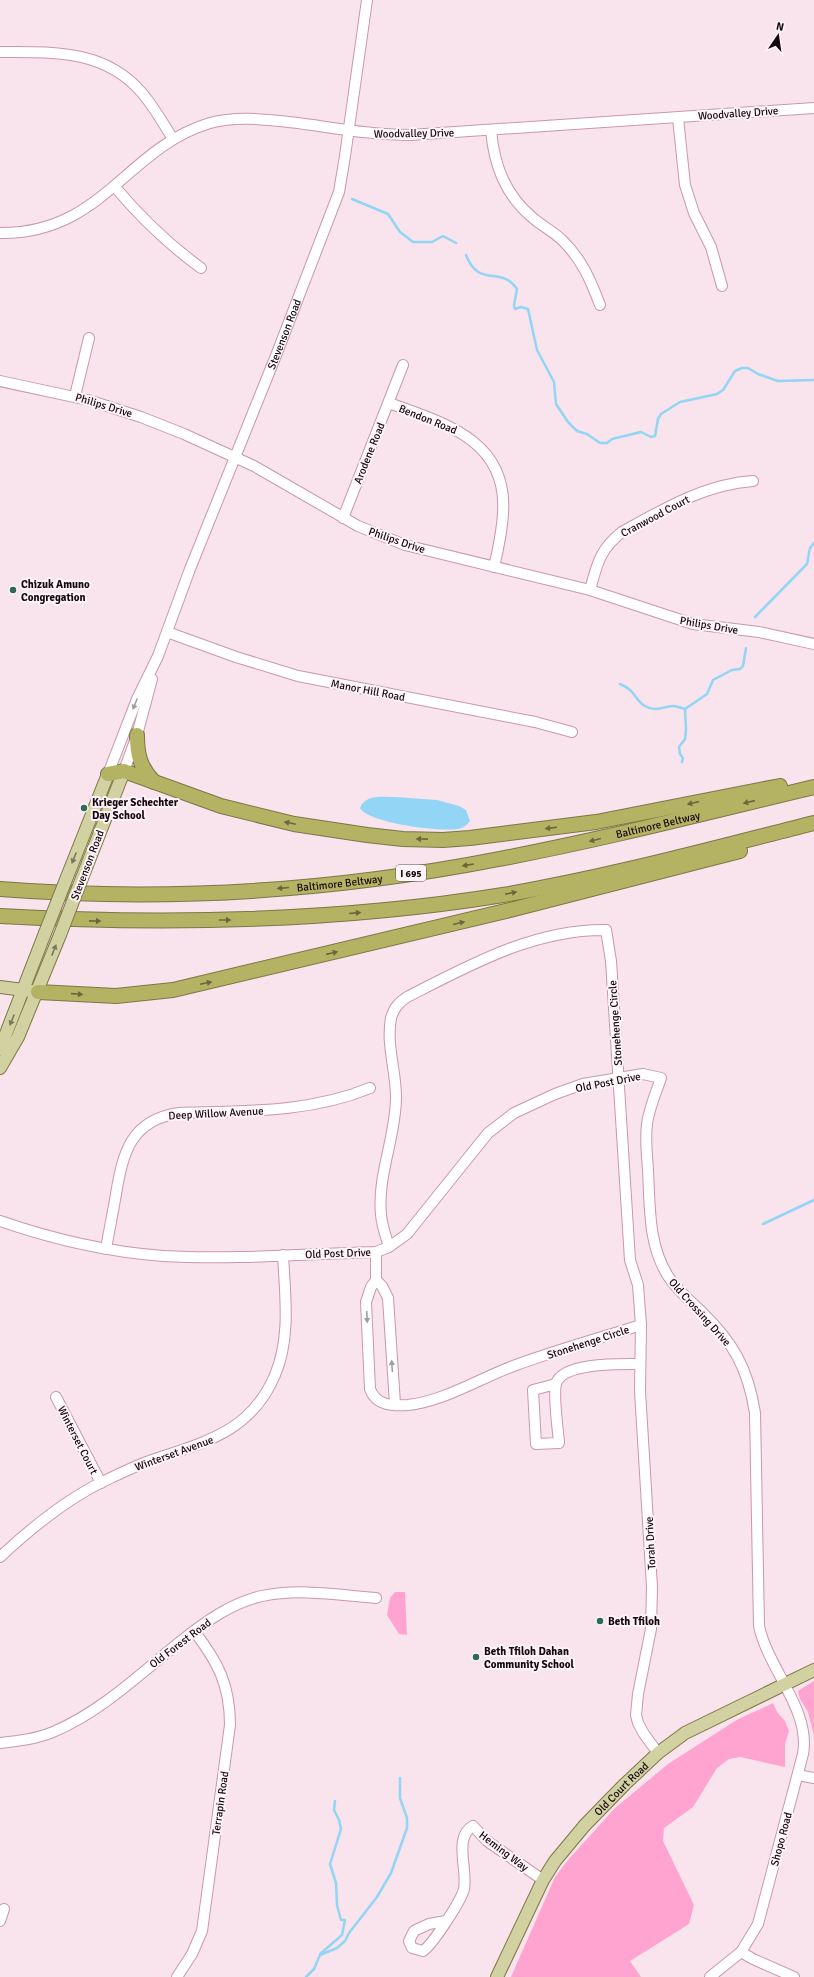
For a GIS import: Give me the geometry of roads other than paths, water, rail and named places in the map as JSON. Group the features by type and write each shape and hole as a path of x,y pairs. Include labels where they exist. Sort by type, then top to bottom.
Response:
{"highway":[{"path":"137,734 137,752 141,765 155,783"},
{"path":"108,774 124,771 221,806 294,824 403,839 443,840 596,822 645,814 732,794 814,780"},
{"name":"Baltimore Beltway","path":"0,889 99,893 202,893 254,890 367,879 497,860 585,842 814,787"},
{"path":"0,916 93,921 235,920 310,917 432,905 504,894 589,878 814,824"},
{"path":"38,992 116,996 173,990 522,907 814,831"}],"main road":[{"name":"Stevenson Road","path":"0,1068 18,1037 38,992 124,771"},
{"name":"Stevenson Road","path":"0,1049 108,774"},
{"path":"0,987 38,992"},
{"name":"Old Court Road","path":"497,1977 543,1880 555,1861 581,1828 658,1753 692,1729 814,1670"}],"street":[{"name":"Stevenson Road","path":"108,774 137,699 158,656 190,569 236,457 339,192 367,0"},
{"path":"0,52 66,53 98,62 113,70 141,92 173,139"},
{"name":"Woodvalley Drive","path":"0,233 31,231 63,222 92,205 173,139 211,123 238,119 266,119 370,133 410,135 814,108"},
{"path":"678,118 686,185 694,213 711,247 722,286"},
{"path":"491,130 496,165 505,184 524,209 563,241 576,256 590,279 600,305"},
{"path":"115,187 157,233 175,249 201,268"},
{"path":"75,396 89,338"},
{"name":"Arodene Road","path":"343,518 403,365"},
{"name":"Philips Drive","path":"0,381 75,396 141,417 236,457 343,518 370,532 405,545 494,568 590,590 693,624 759,632 814,644"},
{"name":"Bendon Road","path":"389,403 441,422 463,433 471,439 490,461 500,483 504,512 494,568"},
{"name":"Cranwood Court","path":"590,590 601,555 613,539 622,532 700,492 734,482 753,480"},
{"name":"Manor Hill Road","path":"167,632 251,662 298,676 535,722 572,732"},
{"name":"Stevenson Road","path":"124,771 137,734 158,656"},
{"name":"Stonehenge Circle","path":"376,1252 376,1280 371,1287 366,1302 370,1389 372,1395 380,1402 410,1404 425,1401 453,1392 516,1365 641,1325 638,1284 630,1260 611,961 606,930 578,932 511,947 400,1002 394,1008 390,1030 391,1055 396,1096 393,1129 383,1174 381,1198 382,1222 389,1247"},
{"name":"Old Post Drive","path":"0,1220 62,1239 106,1249 136,1253 194,1257 376,1252 389,1247 407,1234 477,1147 501,1122 527,1106 583,1084 643,1074 661,1078"},
{"name":"Old Crossing Drive","path":"661,1078 646,1125 653,1238 656,1250 667,1275 680,1292 728,1340 736,1352 749,1381 755,1413 760,1626 767,1652 784,1685"},
{"name":"Deep Willow Avenue","path":"106,1249 122,1160 132,1140 148,1124 168,1115 179,1113 272,1110 312,1106 342,1098 370,1088"},
{"name":"Winterset Avenue","path":"0,1558 45,1518 101,1483 151,1461 220,1436 241,1420 260,1400 275,1375 284,1345 286,1312 283,1255"},
{"path":"376,1280 382,1286 388,1298 395,1404"},
{"name":"Torah Drive","path":"641,1325 640,1364 652,1607 650,1630 638,1694 636,1715 644,1734 658,1753"},
{"path":"556,1384 559,1443 536,1444 533,1390 556,1384 564,1374 571,1371 598,1365 640,1364"},
{"name":"Winterset Court","path":"56,1397 101,1483"},
{"name":"Old Forest Road","path":"0,1743 35,1738 52,1733 76,1720 108,1699 194,1630 235,1605 262,1596 292,1592 376,1598"},
{"name":"Terrapin Road","path":"177,1977 192,1954 202,1931 230,1724 228,1695 224,1679 217,1662 194,1630"},
{"name":"Shopo Road","path":"710,1977 741,1952 753,1935 762,1910 798,1775 805,1746 804,1736 799,1716 784,1685"},
{"path":"798,1775 814,1778"},
{"name":"Heming Way","path":"446,1921 463,1893 465,1878 463,1838 468,1829 473,1826 487,1841 543,1880"},
{"path":"0,1921 4,1909"},
{"path":"741,1952 753,1959 794,1977"}],"water":[{"path":"395,797 437,800 459,806 466,810 470,821 459,829 448,830 421,828 376,818 360,808 366,800 370,798"}],"waterway":[{"path":"352,199 388,214 400,232 413,242 432,242 443,236 456,243"},
{"path":"466,255 471,265 477,271 504,278 511,282 517,289 514,305 515,309 521,307 528,309 537,350 554,382 556,404 568,422 577,431 587,434 600,443 607,443 612,439 641,432 651,437 655,436 658,419 661,414 680,402 717,394 723,390 735,371 742,368 748,368 758,374 778,381 814,380"},
{"path":"755,617 807,564 810,548 814,543"},
{"path":"685,709 707,694 713,680 732,670 740,669 743,666 746,648"},
{"path":"620,684 630,690 641,704 649,708 656,709 673,706 685,709"},
{"path":"682,762 683,758 680,754 679,747 685,739 685,709"},
{"path":"763,1224 814,1200"},
{"path":"306,1977 314,1969 320,1955 337,1948 345,1941 349,1933 377,1897 391,1873 407,1828 407,1818 400,1798 400,1778"},
{"path":"320,1954 342,1935 345,1920 341,1920 337,1905 336,1883 330,1864 341,1829 339,1820 334,1810 335,1801"}],"place":[{"name":"Chizuk Amuno Congregation","path":"13,590"},
{"name":"Krieger Schechter Day School","path":"84,808"},
{"name":"Beth Tfiloh","path":"600,1621"},
{"name":"Beth Tfiloh Dahan Community School","path":"476,1657"}]}
